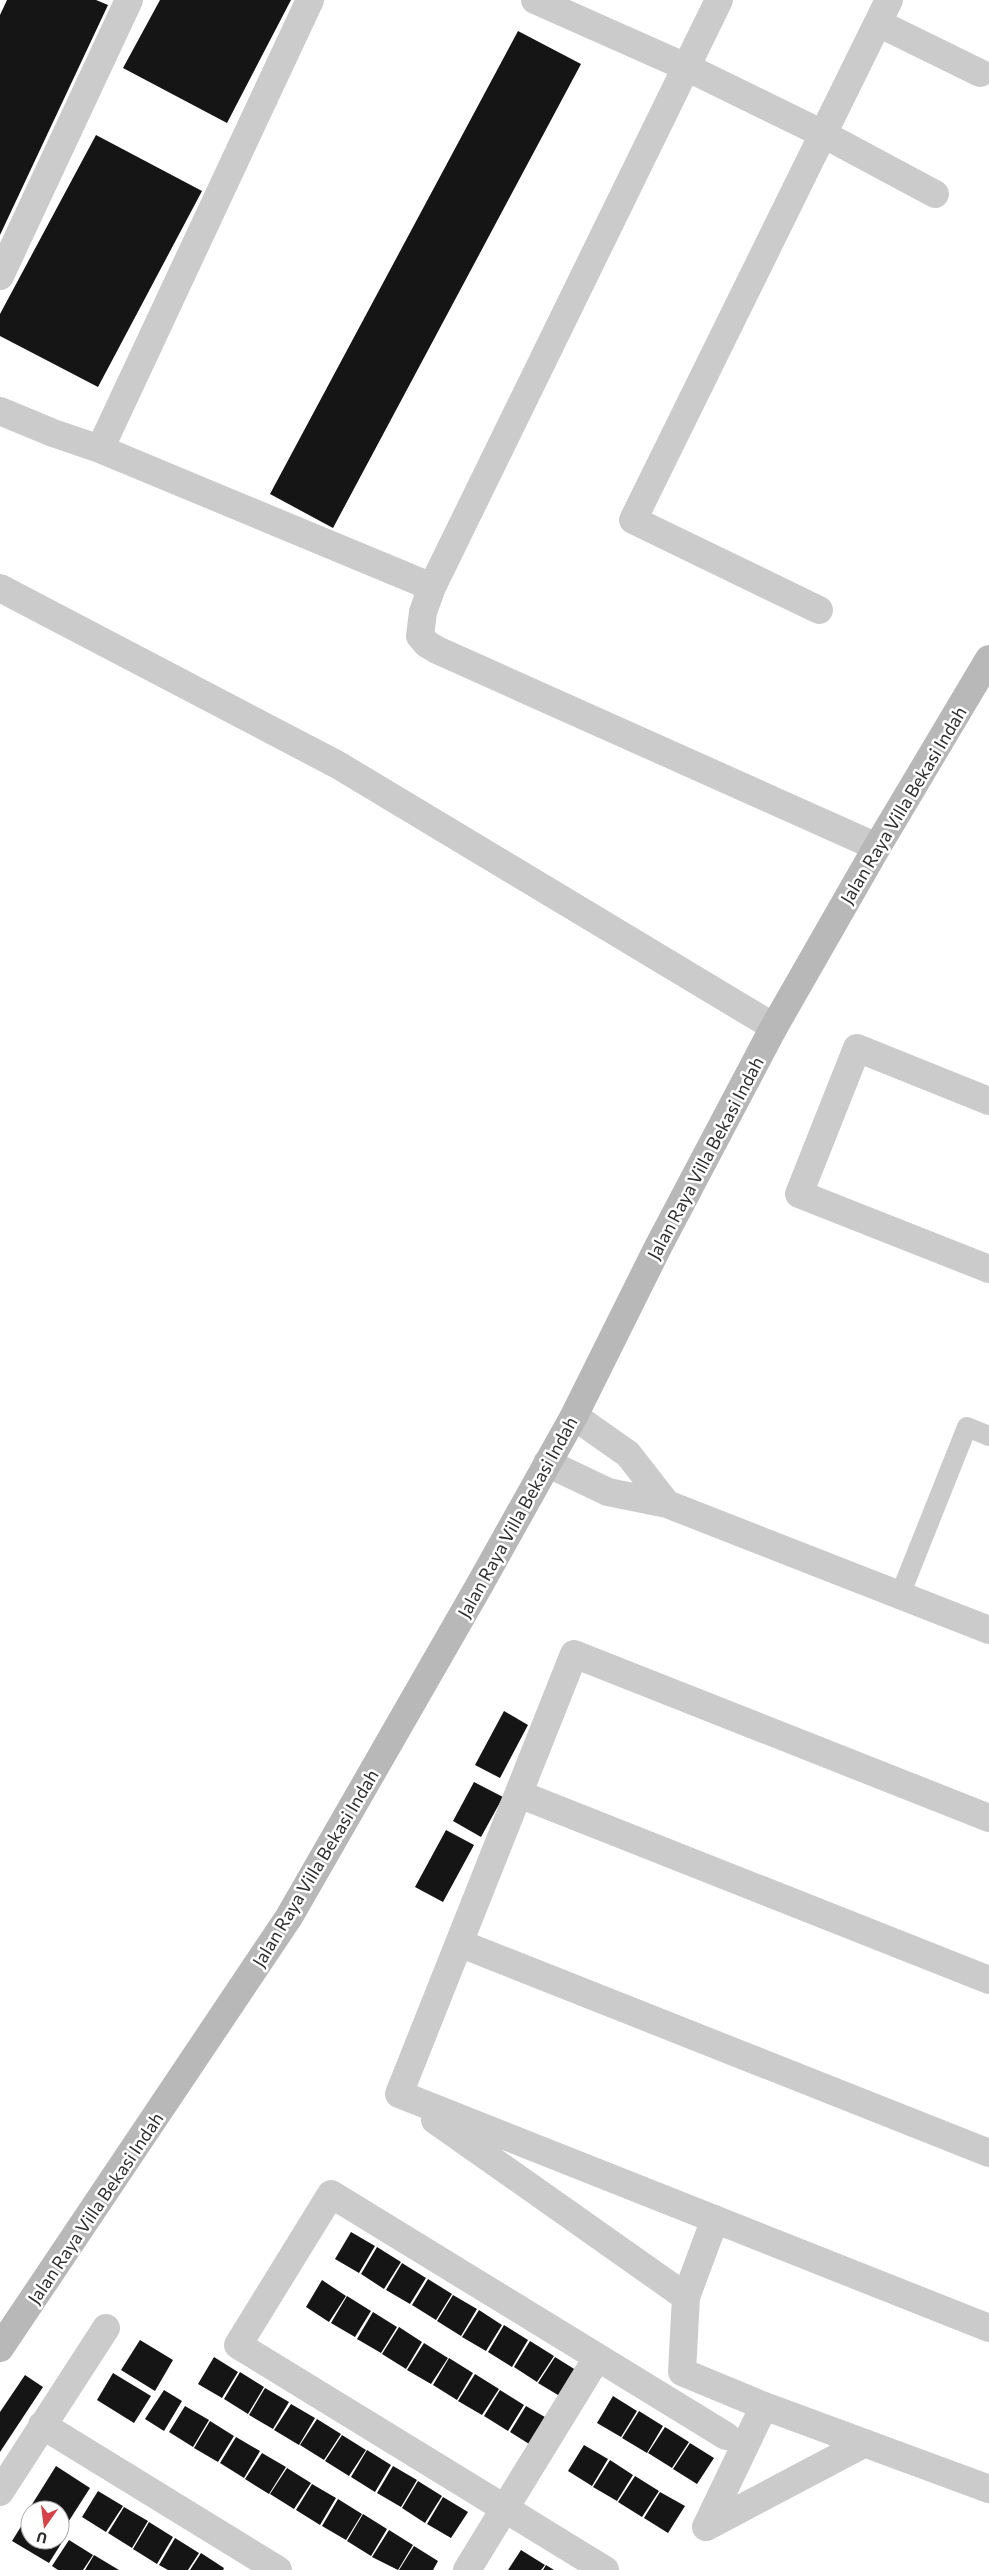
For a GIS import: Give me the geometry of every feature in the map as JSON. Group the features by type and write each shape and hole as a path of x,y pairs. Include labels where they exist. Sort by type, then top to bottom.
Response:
{"main road":[{"name":"Jalan Raya Villa Bekasi Indah","path":"0,2348 289,1917 470,1603 574,1416 658,1247 774,1027 877,847 989,659"}],"street":[{"path":"0,276 129,0"},
{"path":"100,449 310,0"},
{"path":"535,0 686,67 823,134 935,194"},
{"path":"718,0 432,587 420,624 420,636 427,644 877,847"},
{"path":"819,610 633,520 883,11 980,73"},
{"path":"0,410 53,434 100,449 432,587"},
{"path":"0,588 338,764 774,1027"},
{"path":"989,1100 857,1048 799,1194 989,1269"},
{"path":"574,1416 628,1454 667,1504"},
{"path":"547,1463 608,1492 667,1504 989,1630"},
{"path":"399,2094 574,1654 989,1818"},
{"path":"519,1794 989,1980"},
{"path":"459,1943 989,2153"},
{"path":"399,2094 989,2328"},
{"path":"399,2094 686,2297"},
{"path":"605,2570 238,2345 331,2194 726,2436"},
{"path":"715,2219 686,2297 682,2372 764,2406 989,2488"},
{"path":"0,2492 106,2328"},
{"path":"467,2570 598,2358"},
{"path":"764,2406 706,2527 865,2444"},
{"path":"42,2425 278,2570"}],"lane":[{"path":"900,1595 967,1428 989,1436"}],"building":[{"path":"7,0 96,0 108,5 0,235 0,15"},
{"path":"160,0 291,0 227,123 123,68"},
{"path":"518,31 581,64 333,528 270,494"},
{"path":"96,135 202,191 98,387 0,336 0,314"},
{"path":"504,1711 528,1725 500,1778 475,1765"},
{"path":"474,1782 503,1797 481,1837 453,1821"},
{"path":"446,1830 474,1845 443,1902 415,1887"},
{"path":"351,2232 375,2246 359,2273 335,2259"},
{"path":"377,2247 401,2262 384,2289 361,2274"},
{"path":"402,2263 426,2278 410,2304 386,2290"},
{"path":"428,2279 452,2294 436,2320 412,2305"},
{"path":"322,2280 346,2296 329,2322 306,2307"},
{"path":"453,2295 477,2309 461,2336 437,2321"},
{"path":"347,2296 371,2311 355,2337 331,2323"},
{"path":"479,2310 502,2325 486,2351 462,2337"},
{"path":"373,2312 397,2327 381,2353 357,2339"},
{"path":"504,2325 528,2340 512,2367 488,2352"},
{"path":"399,2327 422,2342 406,2369 382,2354"},
{"path":"140,2340 173,2360 155,2391 121,2370"},
{"path":"530,2341 554,2356 537,2382 514,2367"},
{"path":"424,2343 448,2358 431,2384 407,2370"},
{"path":"214,2357 238,2372 222,2398 198,2384"},
{"path":"555,2357 579,2372 563,2398 538,2383"},
{"path":"449,2358 473,2373 457,2400 433,2385"},
{"path":"240,2372 264,2387 248,2414 224,2399"},
{"path":"113,2373 151,2396 134,2423 97,2400"},
{"path":"475,2374 499,2389 482,2415 458,2401"},
{"path":"25,2375 43,2387 0,2452 0,2412"},
{"path":"265,2388 289,2402 273,2429 249,2415"},
{"path":"164,2390 182,2401 164,2431 145,2419"},
{"path":"500,2390 524,2405 508,2431 484,2416"},
{"path":"613,2396 637,2411 621,2437 597,2423"},
{"path":"291,2404 315,2418 299,2445 274,2430"},
{"path":"185,2406 209,2420 193,2447 169,2432"},
{"path":"526,2406 550,2420 534,2447 510,2432"},
{"path":"639,2411 663,2426 647,2453 622,2438"},
{"path":"317,2419 341,2434 324,2460 300,2445"},
{"path":"210,2421 234,2436 218,2462 194,2448"},
{"path":"665,2427 689,2442 672,2468 648,2453"},
{"path":"342,2435 366,2450 349,2476 325,2461"},
{"path":"236,2437 260,2451 244,2478 220,2463"},
{"path":"690,2443 714,2458 697,2484 673,2469"},
{"path":"584,2445 608,2459 592,2486 568,2471"},
{"path":"367,2450 391,2465 375,2492 351,2477"},
{"path":"262,2453 286,2467 269,2494 245,2479"},
{"path":"610,2460 633,2475 617,2501 593,2487"},
{"path":"56,2466 90,2488 70,2519 70,2500 35,2500"},
{"path":"393,2466 417,2480 401,2507 377,2493"},
{"path":"287,2468 311,2483 294,2509 270,2494"},
{"path":"635,2476 659,2491 642,2517 618,2502"},
{"path":"418,2481 442,2496 425,2523 402,2508"},
{"path":"312,2484 336,2498 320,2525 296,2510"},
{"path":"98,2491 123,2506 106,2532 82,2517"},
{"path":"660,2492 685,2506 668,2533 644,2518"},
{"path":"443,2497 468,2512 451,2538 427,2524"},
{"path":"338,2499 362,2514 346,2540 322,2526"},
{"path":"124,2507 148,2521 132,2548 108,2533"},
{"path":"363,2514 387,2529 371,2556 347,2541"},
{"path":"149,2522 173,2537 157,2564 133,2549"},
{"path":"20,2528 20,2546 12,2541"},
{"path":"389,2530 413,2545 398,2570 372,2557"},
{"path":"175,2538 199,2553 188,2570 168,2570 159,2565"},
{"path":"70,2541 93,2555 83,2570 58,2570 52,2566 62,2550 70,2550"},
{"path":"414,2546 438,2561 433,2570 399,2570"},
{"path":"27,2550 57,2550 49,2563"},
{"path":"521,2550 545,2565 541,2570 508,2570"},
{"path":"201,2553 224,2568 223,2570 190,2570"},
{"path":"94,2555 119,2570 85,2570"},
{"path":"546,2565 554,2570 543,2570"}]}
